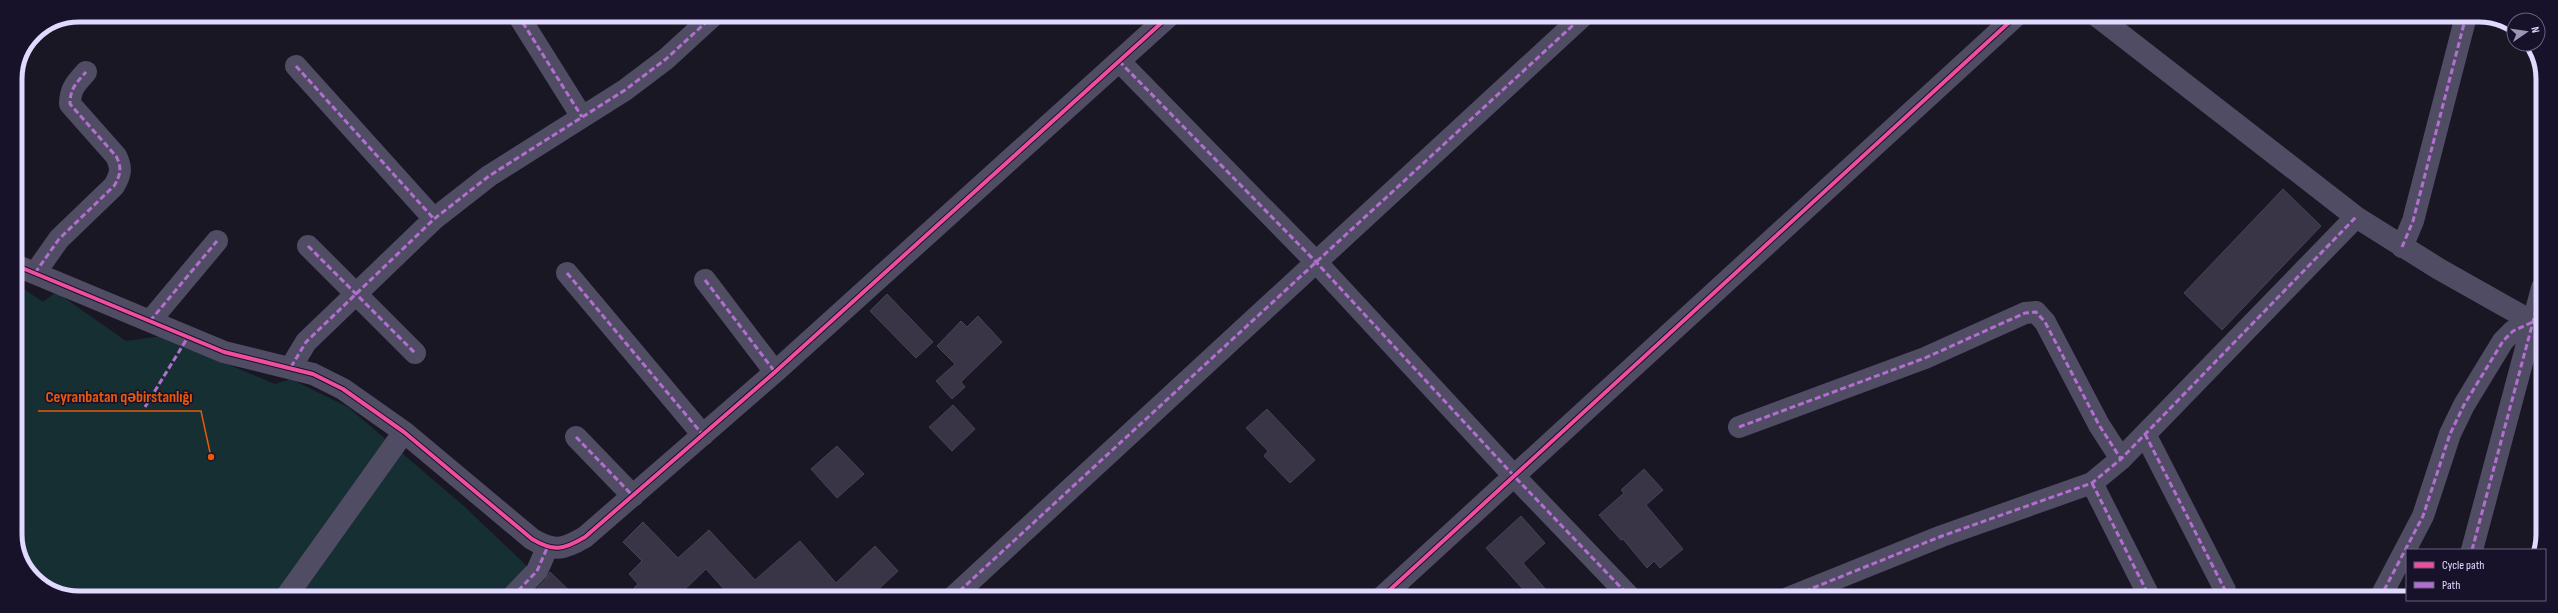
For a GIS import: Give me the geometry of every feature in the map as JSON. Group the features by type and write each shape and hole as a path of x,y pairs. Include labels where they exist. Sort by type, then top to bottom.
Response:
{"street":[{"path":"522,22 582,116"},
{"path":"291,367 306,342 434,219 489,176 625,90 666,59 706,22"},
{"path":"22,267 224,352 291,367 313,374 343,389 404,432 532,539 547,548 570,545 585,537 775,372 1162,22"},
{"path":"960,591 1576,22"},
{"path":"1389,591 2009,22"},
{"path":"2104,22 2356,217 2402,247 2536,323"},
{"path":"2402,247 2414,221 2464,22"},
{"path":"1119,61 1316,262 1514,476 1624,591"},
{"path":"296,66 434,219"},
{"path":"35,273 59,239 114,186 120,174 120,165 116,156 70,104 70,93 86,72"},
{"path":"1805,591 1942,536 2092,483 2121,459 2356,217"},
{"path":"150,321 217,240"},
{"path":"308,246 415,353"},
{"path":"568,273 703,435"},
{"path":"705,280 775,372"},
{"path":"1739,427 1925,358 2025,313 2036,312 2045,322 2099,425 2121,459"},
{"path":"2384,591 2423,516 2450,434 2464,406 2503,341 2513,331 2536,324"},
{"path":"2472,549 2536,327"},
{"path":"290,591 404,432"},
{"path":"2145,434 2225,590"},
{"path":"576,437 633,496"},
{"path":"2092,483 2146,591"},
{"path":"518,591 537,571 547,548"}],"green space":[{"path":"22,288 43,302 56,292 126,341 161,336 275,384 291,379 348,407 465,507 530,569 506,591 79,591 68,590 50,583 36,572 30,563 26,556 22,538"}],"building":[{"path":"2283,189 2321,226 2222,330 2184,293"},
{"path":"887,294 933,342 916,358 870,311"},
{"path":"978,316 1002,342 961,382 965,387 952,399 936,381 955,364 937,346 961,321 967,327"},
{"path":"953,405 975,429 952,451 929,427"},
{"path":"1267,409 1315,460 1290,483 1264,456 1268,451 1246,428"},
{"path":"837,446 864,474 837,498 811,469"},
{"path":"1644,469 1663,490 1646,505 1683,549 1660,568 1654,561 1647,568 1623,539 1621,540 1599,515 1624,493 1621,490"},
{"path":"1521,516 1545,543 1523,563 1547,591 1525,591 1486,548"},
{"path":"643,522 678,558 709,530 755,580 800,541 836,583 875,546 898,571 876,591 726,591 706,569 683,591 637,591 634,588 638,584 629,574 642,561 623,542"},
{"path":"550,572 570,591 535,591 546,579"}],"marked path":[{"path":"522,22 582,117"},
{"path":"291,367 306,342 434,219 489,176 625,90 666,59 706,22"},
{"path":"960,591 1576,22"},
{"path":"2402,247 2413,221 2464,22"},
{"path":"1119,61 1316,262 1514,476 1624,591"},
{"path":"296,66 434,219"},
{"path":"35,273 59,239 114,186 120,171 116,156 70,104 74,86 86,72"},
{"path":"1805,591 1942,536 2092,483 2121,459 2356,217"},
{"path":"150,321 217,241"},
{"path":"308,246 415,353"},
{"path":"567,273 703,435"},
{"path":"705,280 775,372"},
{"path":"2472,549 2536,310"},
{"path":"1739,427 1925,358 2025,313 2036,312 2045,322 2099,425 2121,459"},
{"path":"2384,591 2423,516 2450,434 2464,405 2503,341 2513,331 2533,322"},
{"path":"145,407 188,337"},
{"path":"2145,434 2225,590"},
{"path":"576,437 633,496"},
{"path":"2092,483 2146,591"},
{"path":"518,591 537,571 547,548"}],"cycle path":[{"path":"22,268 224,352 313,374 343,389 404,432 532,539 553,548 564,547 571,545 585,537 775,372 1162,22"},
{"path":"1389,591 2009,22"}],"place":[{"name":"Ceyranbatan qəbirstanlığı","path":"211,457"}]}
